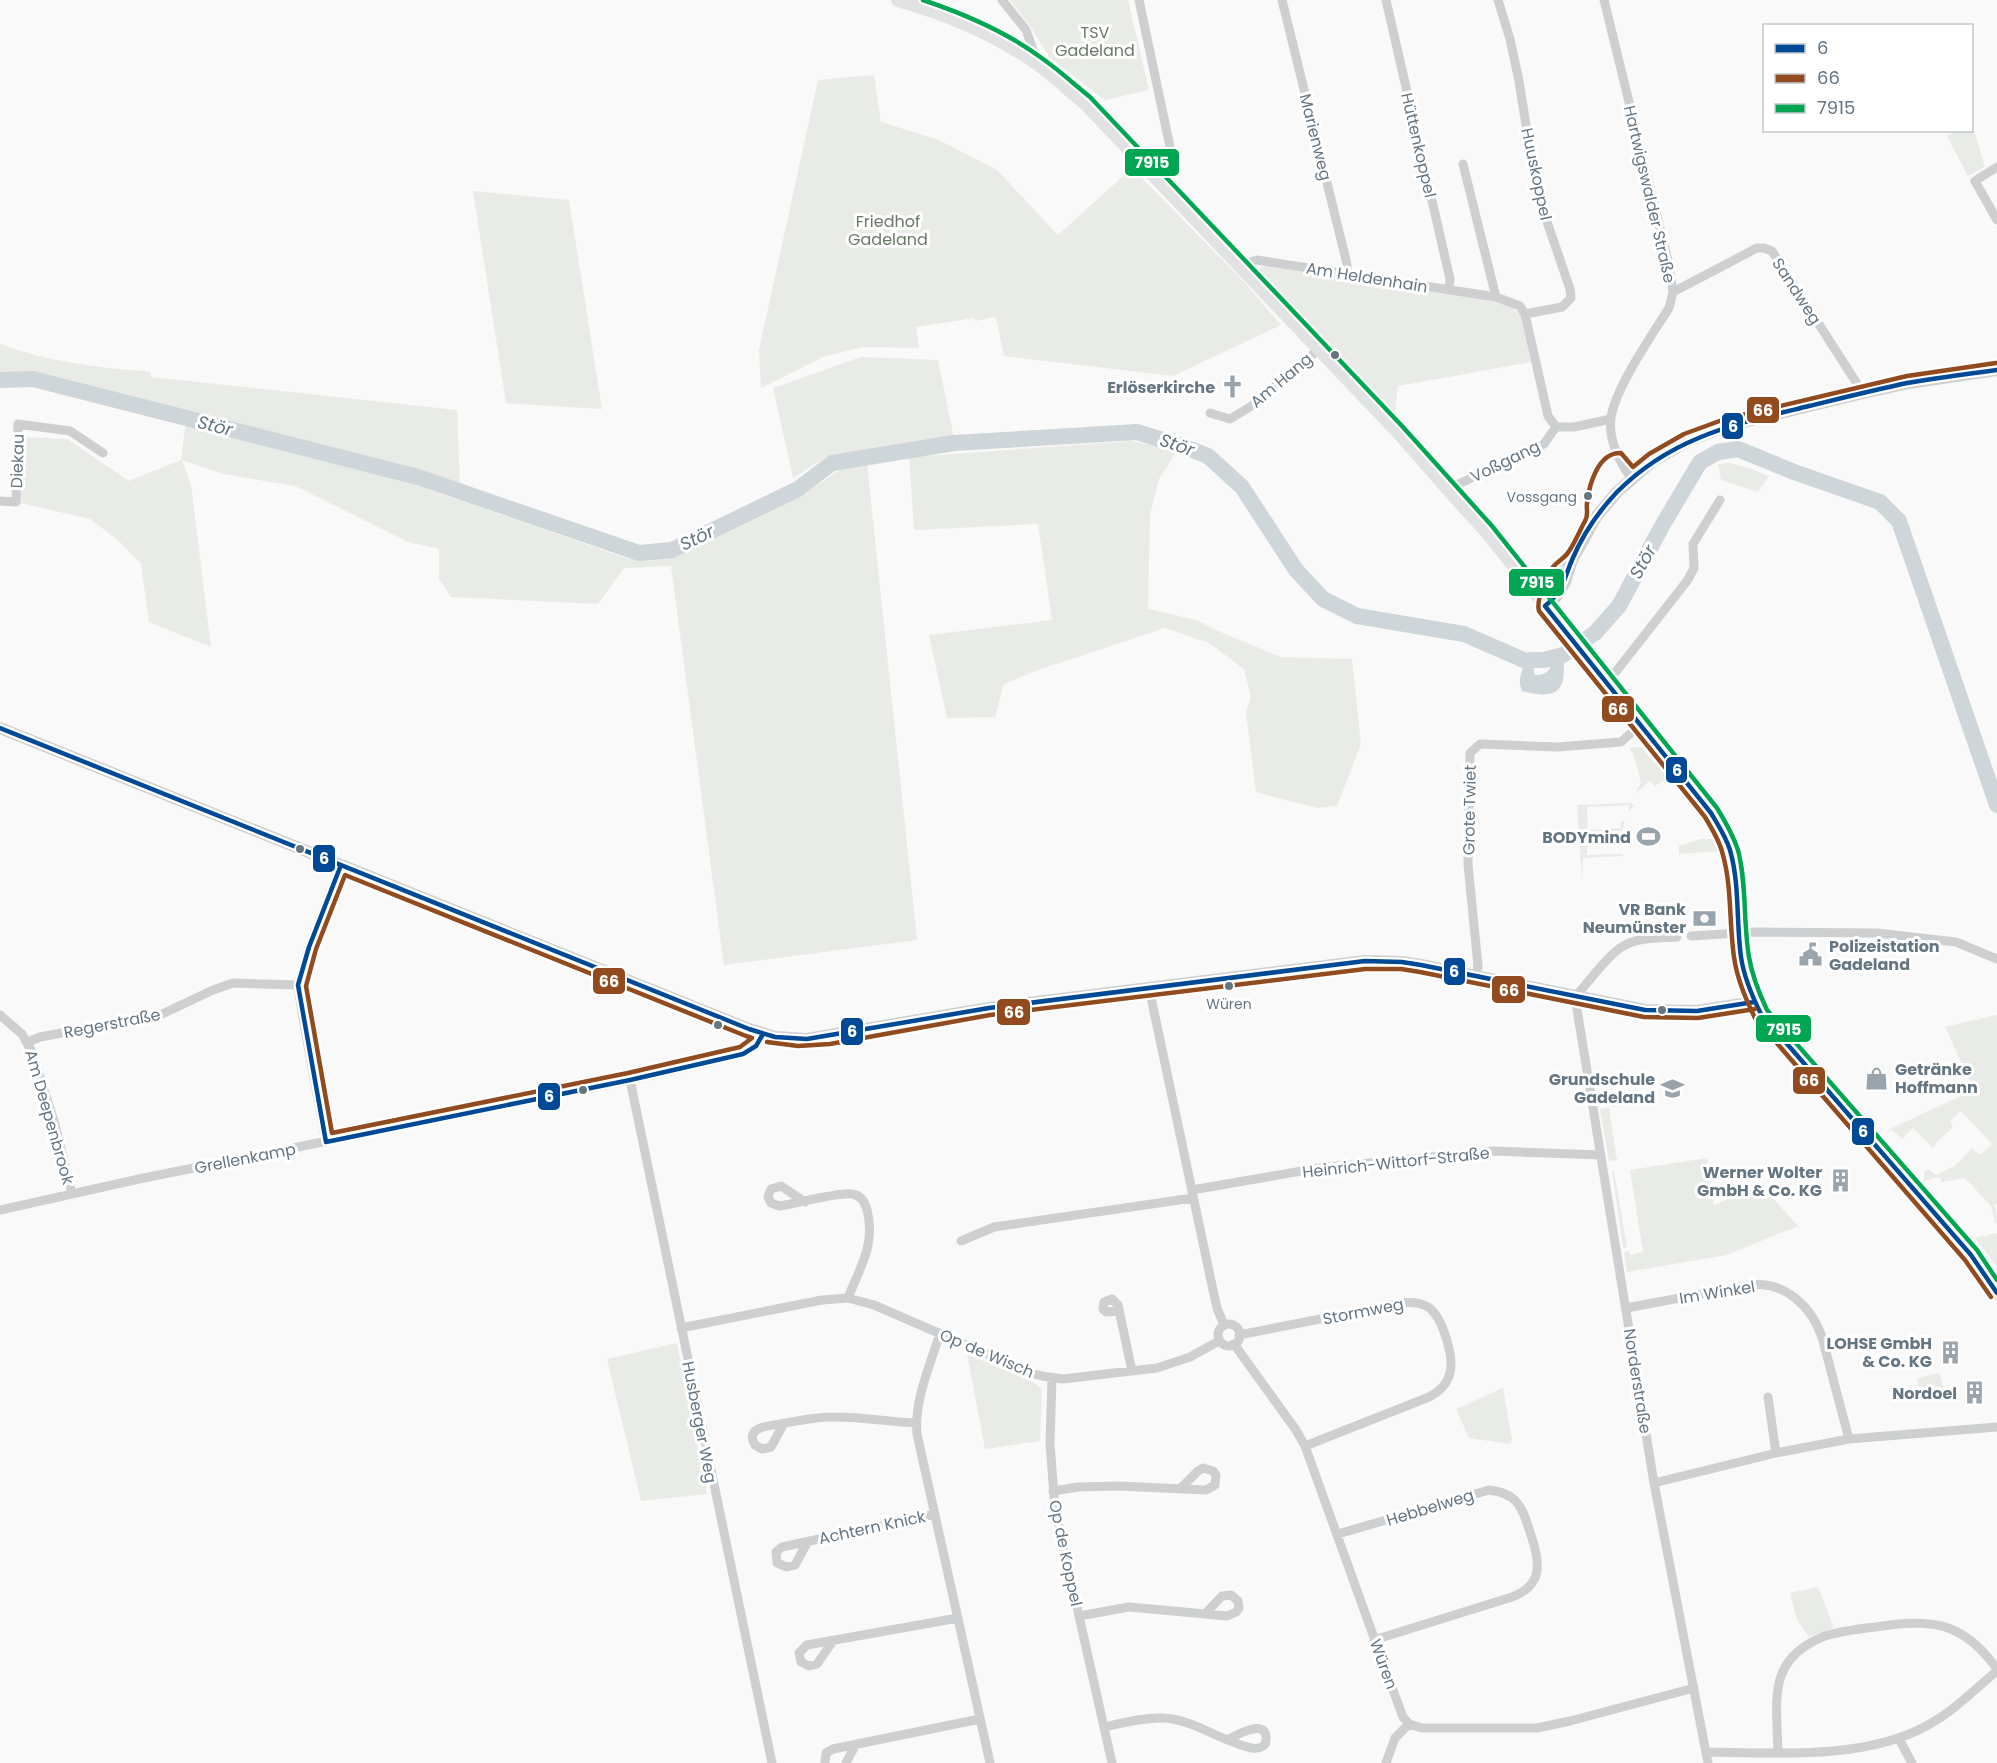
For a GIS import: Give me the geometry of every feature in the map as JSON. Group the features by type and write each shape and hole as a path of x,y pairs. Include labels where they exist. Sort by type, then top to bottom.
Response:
{"main road":[{"path":"898,0 960,21 1038,64 1085,103 1319,349 1448,489 1522,576 1711,813 1723,832 1733,860 1738,933 1745,981 1754,1002 1769,1025 1971,1255 1997,1293"},
{"path":"1522,576 1536,577 1559,571"}],"street":[{"path":"1002,0 1026,30 1038,64"},
{"path":"1139,0 1173,161 1160,181"},
{"name":"Marienweg","path":"1282,0 1347,264 1347,273"},
{"name":"Hüttenkoppel","path":"1386,0 1450,279 1449,290"},
{"name":"Huuskoppel","path":"1498,0 1510,39 1519,81 1534,175 1571,298 1562,307 1525,314"},
{"name":"Hartwigswalder Straße","path":"1604,0 1668,261 1673,292 1669,308 1618,394 1611,419 1613,443 1618,460 1631,478"},
{"path":"1463,164 1496,297"},
{"path":"1997,167 1975,181 1997,220"},
{"name":"Sandweg","path":"1673,292 1757,248 1772,251 1863,393"},
{"name":"Am Heldenhain","path":"1239,265 1257,260 1496,297 1520,306 1525,314"},
{"path":"1525,314 1548,416 1556,427 1574,427 1611,419"},
{"name":"Am Hang","path":"1210,413 1230,419 1250,406 1319,349"},
{"path":"1545,606 1556,597 1565,582 1572,560 1596,518 1631,478 1653,461 1688,441 1727,426 1863,393 1909,383 1997,370"},
{"name":"Diekau","path":"0,501 16,502 18,424 70,431 103,453"},
{"name":"Voßgang","path":"1448,489 1544,444 1556,427"},
{"path":"1607,683 1687,581 1694,568 1693,544 1720,500"},
{"path":"1545,606 1552,582 1559,571 1572,560"},
{"name":"Grote Twiet","path":"1476,975 1478,966 1468,864 1470,753 1480,744 1557,747 1621,742 1640,725"},
{"path":"0,728 763,1034 788,1039 807,1040 988,1008 1365,961 1402,962 1476,975 1621,1006 1662,1011 1697,1011 1754,1002"},
{"path":"326,1142 298,985 309,947 342,865"},
{"path":"1691,936 1835,932 1938,939 1956,942 1997,959"},
{"path":"1575,997 1615,952 1625,945 1636,941 1677,937"},
{"name":"Regerstraße","path":"28,1042 40,1037 160,1015 233,983 298,985"},
{"path":"1149,988 1217,1308 1224,1325"},
{"name":"Norderstraße","path":"1575,997 1654,1483 1708,1763"},
{"name":"Am Deepenbrook","path":"0,1015 16,1027 28,1042 55,1124 72,1194"},
{"name":"Grellenkamp","path":"0,1210 630,1080 743,1054 756,1046 763,1034"},
{"name":"Husberger Weg","path":"630,1080 771,1763"},
{"name":"Heinrich-Wittorf-Straße","path":"961,1241 994,1227 1193,1194 1319,1168 1493,1151 1601,1155"},
{"path":"805,1202 853,1194 864,1202 871,1231 870,1242 848,1298"},
{"name":"Im Winkel","path":"1626,1308 1750,1285 1769,1285 1783,1290 1803,1305 1817,1324 1849,1439"},
{"name":"Op de Wisch","path":"681,1328 822,1300 848,1298 874,1305 1031,1373 1052,1378 1075,1378 1157,1368 1180,1361 1219,1341"},
{"name":"Stormweg","path":"1239,1335 1401,1303 1421,1304 1428,1307 1439,1318 1451,1368 1448,1380 1440,1390 1429,1397 1305,1446"},
{"path":"1119,1311 1131,1371"},
{"path":"1224,1325 1234,1326 1239,1335 1234,1344 1227,1346 1219,1341 1218,1332 1224,1325"},
{"name":"Achtern Knick","path":"940,1333 919,1402 916,1423 990,1763"},
{"name":"Würen","path":"1234,1344 1305,1446 1374,1640 1403,1717 1409,1724"},
{"name":"Op de Koppel","path":"1052,1378 1050,1443 1053,1491 1059,1529 1112,1763"},
{"path":"1768,1397 1776,1453"},
{"path":"784,1423 835,1417 916,1423"},
{"path":"1654,1483 1776,1453 1849,1439 1997,1427"},
{"name":"Op de Koppel","path":"1053,1491 1098,1486 1180,1489"},
{"name":"Hebbelweg","path":"1338,1534 1490,1490 1512,1497 1523,1511 1539,1560 1534,1581 1524,1591 1512,1597 1374,1640"},
{"name":"Achtern Knick","path":"808,1541 935,1514"},
{"name":"Op de Koppel","path":"1079,1616 1129,1607 1205,1614"},
{"path":"832,1641 958,1618"},
{"path":"1706,1752 1783,1756 1866,1746 1899,1739 1930,1725 1997,1670 1984,1652 1969,1639 1951,1629 1925,1622 1910,1622 1836,1633 1815,1640 1792,1657 1778,1682 1783,1756"},
{"path":"1386,1763 1395,1738 1409,1724 1422,1728 1538,1728 1694,1688"},
{"path":"1104,1727 1165,1718 1229,1739"},
{"path":"825,1763 829,1750 980,1719"},
{"path":"1899,1739 1912,1763"},
{"path":"846,1763 856,1744"}],"green space":[{"name":"TSV Gadeland","path":"1010,0 1128,0 1149,90 1105,100 1050,58"},
{"name":"Friedhof Gadeland","path":"874,75 881,122 939,140 997,170 1058,235 1132,168 1244,282 1281,325 1173,376 1004,356 996,317 975,321 974,318 916,327 919,348 863,347 825,356 761,388 759,350 818,80"},
{"path":"1973,127 1985,167 1968,176 1947,136 1954,132 1973,132"},
{"path":"473,191 569,200 602,409 506,403"},
{"path":"1272,264 1492,300 1511,307 1521,315 1531,362 1398,386 1394,419 1258,273 1262,267"},
{"path":"0,344 72,363 151,372 151,377 457,410 460,486 436,477 427,489 629,559 670,555 806,493 842,468 867,463 917,940 724,965 671,566 624,568 598,604 451,597 439,579 439,549 408,542 295,486 223,474 182,460 191,485 211,647 149,622 141,564 119,541 90,519 20,503 21,437 67,439 129,481 181,460 187,413 147,402 145,407 33,379 0,380"},
{"path":"861,357 938,360 954,438 829,455 793,478 773,388"},
{"path":"1132,441 1177,451 1159,479 1150,515 1148,609 1196,620 1281,657 1352,659 1361,744 1337,806 1317,808 1256,792 1246,712 1251,697 1244,669 1209,643 1165,628 1035,671 1004,684 995,717 947,718 929,635 1052,620 1038,524 914,530 909,457"},
{"path":"1729,463 1769,476 1758,492 1721,480 1718,464"},
{"path":"1641,747 1668,778 1655,786 1650,781 1636,793 1641,782 1633,753 1629,748"},
{"path":"1631,803 1634,805 1629,812 1629,805 1587,807 1588,830 1621,828 1621,821 1625,821 1622,831 1588,832 1587,855 1623,854 1623,856 1583,858 1582,882 1577,805"},
{"path":"1701,839 1713,839 1719,851 1679,854 1679,846"},
{"path":"1997,1015 1997,1204 1995,1205 1997,1222 1995,1223 1991,1206 1965,1178 1942,1182 1940,1177 1924,1181 1924,1172 1929,1169 1936,1175 1955,1166 1972,1148 1981,1154 1992,1144 1961,1111 1950,1121 1953,1127 1933,1148 1913,1128 1902,1139 1892,1130 1888,1132 1888,1130 1974,1090 1945,1027"},
{"path":"1642,1093 1643,1102 1612,1107 1611,1098"},
{"path":"1609,1108 1617,1160 1609,1161 1600,1109"},
{"path":"1707,1158 1714,1205 1761,1185 1798,1226 1727,1255 1627,1272 1624,1252 1629,1251 1630,1255 1643,1252 1630,1170"},
{"path":"1612,1171 1614,1171 1627,1247 1623,1248"},
{"path":"1997,1233 1997,1267 1975,1238"},
{"path":"677,1343 707,1494 641,1501 607,1359"},
{"path":"967,1354 1033,1382 1042,1389 1040,1441 985,1449"},
{"path":"1940,1373 1944,1393 1921,1398 1917,1378"},
{"path":"1503,1388 1512,1440 1510,1444 1469,1438 1456,1409"},
{"path":"1818,1587 1834,1628 1809,1637 1797,1620 1790,1593"}],"shaded area":[{"path":"1563,655 1563,678 1558,690 1544,694 1522,691 1520,679 1526,661 1531,660 1535,675 1539,675 1548,670 1554,657"}],"waterway":[{"name":"Stör","path":"0,380 33,379 418,477 639,553 672,550 798,489 832,463 954,443 1137,432 1208,456 1242,487 1296,570 1323,599 1357,616 1464,634 1526,661 1544,660 1563,655 1595,633 1619,606 1700,462 1718,452 1738,449 1794,472 1880,502 1899,521 1997,805"}],"transit line":[{"name":"7915","path":"923,0 954,11 1015,40 1090,97 1402,426 1492,526 1723,818 1738,850 1741,863 1749,957 1756,984 1767,1010 1977,1250 1997,1280"},
{"name":"66","path":"1991,1297 1965,1260 1755,1018 1735,965 1728,880 1722,850 1716,835 1705,817 1538,607 1547,576 1570,550 1586,519 1588,496 1596,471 1606,458 1613,454 1621,453 1633,467 1649,454 1684,434 1725,419 1907,376 1996,363"},
{"name":"6","path":"1545,606 1560,590 1581,542 1610,499 1638,473 1660,457 1707,435 1756,419 1907,383 1997,370"},
{"name":"6","path":"1545,606 1711,813 1724,836 1730,850 1737,890 1742,965 1761,1014 1971,1255 1997,1293"},
{"name":"6","path":"0,728 749,1029 775,1037 807,1039 989,1008 1365,961 1421,965 1645,1010 1697,1011 1754,1002"},
{"name":"6","path":"326,1142 298,985 309,947 341,865"},
{"name":"66","path":"345,875 746,1036 752,1038 740,1047 628,1073 332,1133 306,986 316,949 345,875"},
{"name":"66","path":"767,1042 798,1046 830,1044 990,1015 1365,969 1401,969 1420,972 1644,1017 1698,1018 1755,1009"},
{"name":"6","path":"326,1142 630,1080 743,1054 756,1046 763,1034"}],"place":[{"name":"Erlöserkirche","path":"1233,387"},
{"name":"Vossgang","path":"1588,496"},
{"name":"BODYmind","path":"1649,837"},
{"name":"VR Bank Neumünster","path":"1704,918"},
{"name":"Polizeistation Gadeland","path":"1811,955"},
{"name":"Würen","path":"1229,986"},
{"name":"Getränke Hoffmann","path":"1877,1078"},
{"name":"Grundschule Gadeland","path":"1673,1088"},
{"name":"Werner Wolter GmbH & Co. KG","path":"1840,1181"},
{"name":"LOHSE GmbH & Co. KG","path":"1950,1352"},
{"name":"Nordoel","path":"1975,1393"}]}
